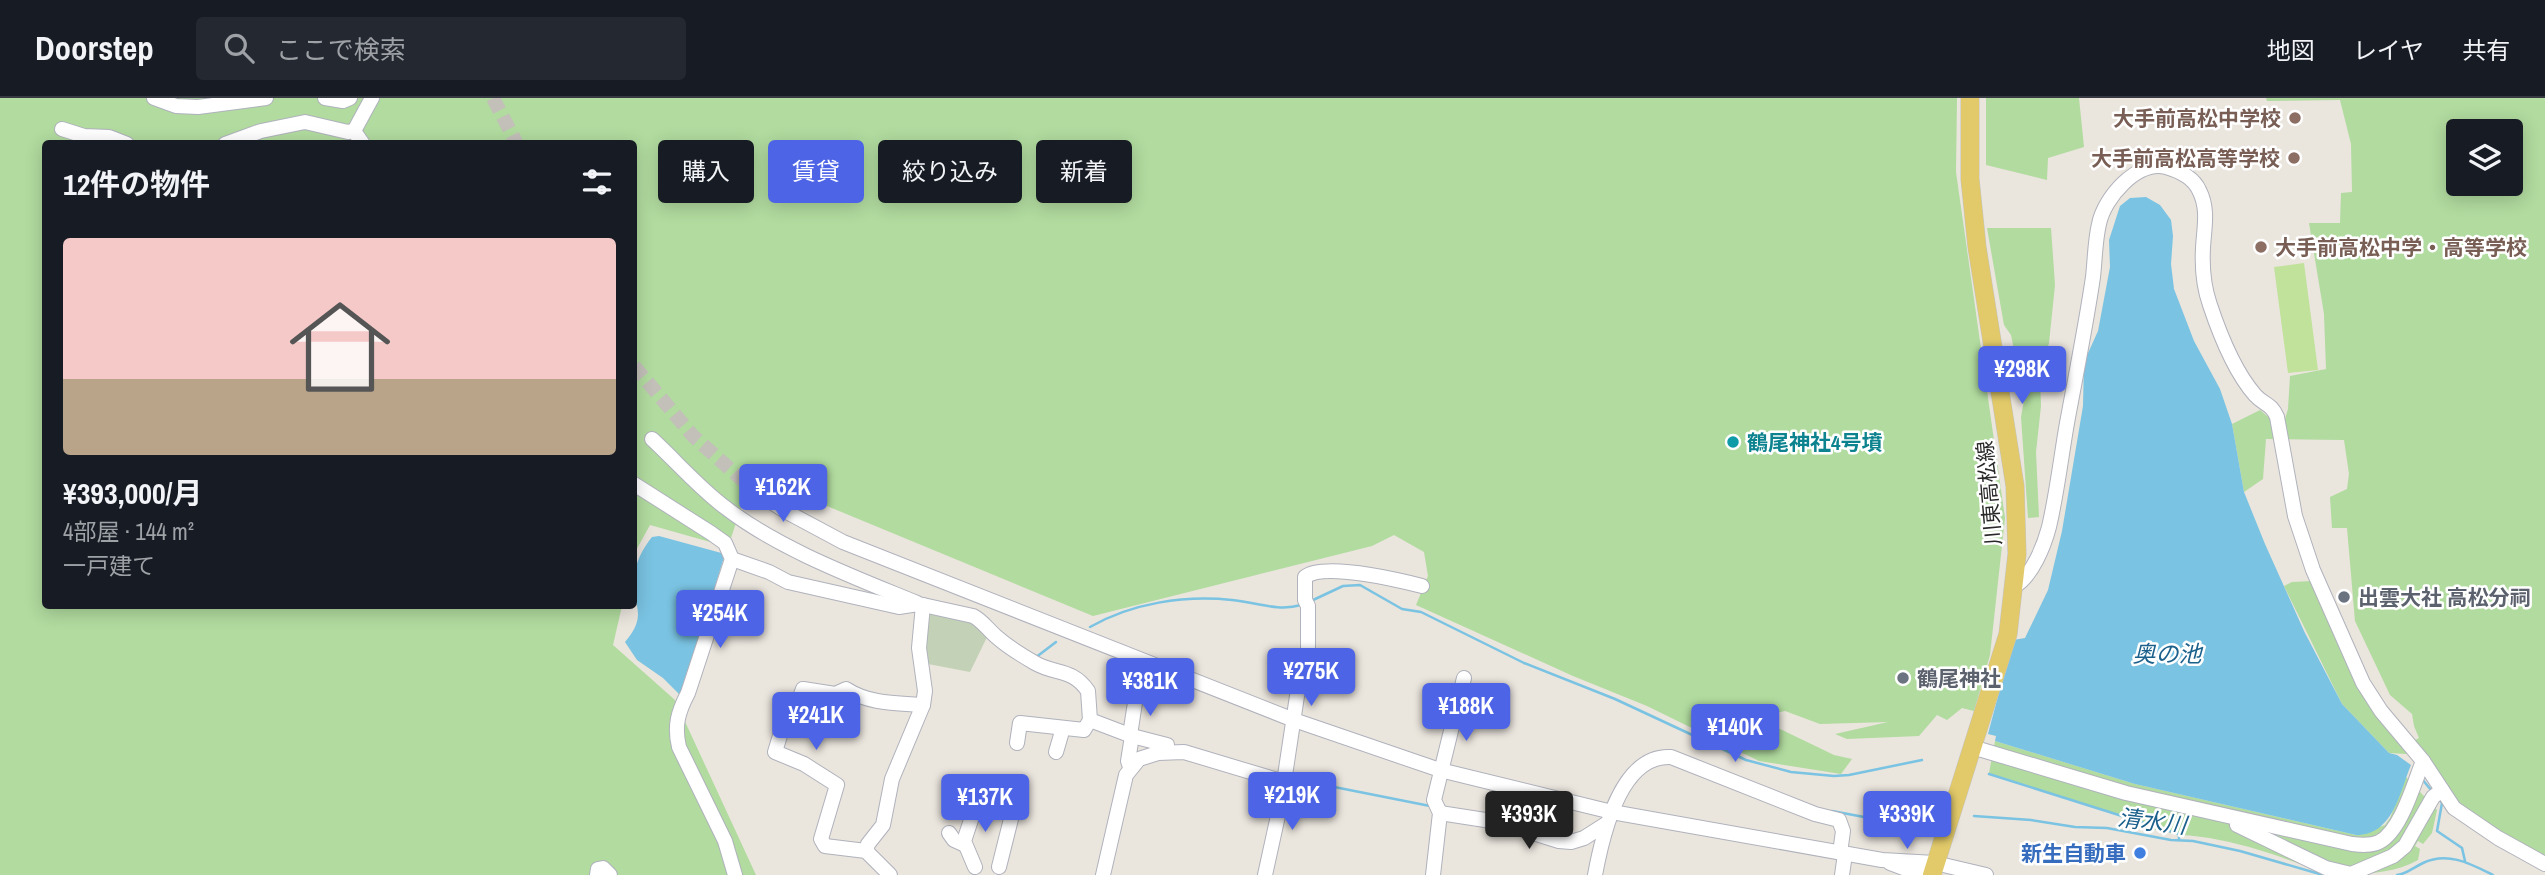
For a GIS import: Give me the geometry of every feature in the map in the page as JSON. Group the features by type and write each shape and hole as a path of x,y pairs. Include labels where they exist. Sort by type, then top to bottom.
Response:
{"main road":[{"name":"川東高松線","path":"1930,871 2008,634 2015,586 2015,486 1977,247 1970,179 1970,98"}],"street":[{"path":"154,98 176,106 198,107 266,98"},
{"path":"325,98 343,101 350,98"},
{"path":"354,131 372,98"},
{"path":"236,140 261,131 305,122 354,131"},
{"path":"62,129 84,136 117,140"},
{"path":"354,131 360,140"},
{"path":"2015,586 2023,581 2030,569 2048,529 2102,214 2106,205 2138,172 2162,166 2179,171 2190,178 2199,189 2204,204 2204,276 2209,303 2222,336 2250,387 2256,396 2272,407 2277,417 2295,516 2314,570 2363,683 2423,761 2438,793 2467,818 2545,864"},
{"path":"652,439 719,503 772,538 921,605 973,616 999,639 1038,665 1069,673 1088,691 1090,720 1084,730 1020,723 1017,743"},
{"path":"637,486 725,543 732,559 688,693 678,714 675,731 684,759 725,841 735,875"},
{"path":"757,493 843,542 1294,720 1440,770 1609,818 1842,853 1930,871 1986,875"},
{"path":"732,559 788,582 899,607 921,605"},
{"path":"1265,875 1300,687 1308,665 1305,577 1315,572 1377,574 1422,586"},
{"path":"866,852 883,825 892,779 923,705 925,691 919,648 921,605"},
{"path":"1433,875 1440,770 1464,678"},
{"path":"890,875 866,852 825,846 821,839 836,785 804,764 775,752 782,729 790,724 803,689 835,694 846,689 860,698 923,705"},
{"path":"1103,875 1129,764 1136,696"},
{"path":"1090,720 1167,749 1284,777"},
{"path":"1056,752 1063,728"},
{"path":"1972,747 2126,793 2352,844 2377,844 2394,829 2423,761"},
{"path":"1129,764 1167,749"},
{"path":"1595,875 1609,818 1636,772 1649,761 1661,757 1671,757 1815,814 1839,820 1843,831 1842,875"},
{"path":"2217,815 2326,868 2351,874 2393,856 2405,846 2438,793"},
{"path":"975,867 964,841 977,802"},
{"path":"999,867 1015,803"},
{"path":"1438,808 1498,822 1559,841 1584,838 1609,818"},
{"path":"949,833 965,845"},
{"path":"597,875 598,869 603,868 610,875"}],"green space":[{"path":"0,98 1957,98 1956,172 2005,518 1990,655 1974,711 1962,708 1947,720 1937,715 1919,736 1847,739 1835,734 1888,722 1820,724 1785,711 1755,717 1834,755 1852,759 1841,774 1759,761 1647,706 1573,676 1416,605 1428,576 1424,552 1394,535 1372,546 1093,616 752,475 728,547 650,525 637,549 637,140 42,140 42,609 621,609 613,645 675,700 756,875 0,875"},
{"path":"1986,98 2079,98 2084,147 2048,158 2047,180 1986,165"},
{"path":"2266,98 2545,98 2545,858 2458,806 2424,755 2389,753 2342,704 2284,586 2292,582 2312,581 2351,673 2381,722 2406,745 2419,738 2412,714 2390,695 2355,621 2347,528 2332,528 2330,497 2347,489 2349,474 2344,440 2266,439 2263,479 2244,492 2232,424 2260,410 2273,421 2285,419 2290,376 2326,369 2324,314 2309,223 2340,223 2341,193 2352,192 2351,144 2340,100 2267,101"},
{"path":"1987,228 2051,228 2055,285 2049,343 2040,378 2041,406 2036,452 2039,517 2028,518 2021,417 2024,400 2011,335 2004,325"},
{"path":"2304,263 2318,370 2288,373 2274,267"},
{"path":"930,609 964,616 989,633 970,672 923,663 922,644"},
{"path":"1995,741 2135,784 2356,835 2385,825 2406,777 2437,810 2432,833 2423,844 2418,841 2415,846 2420,849 2418,860 2400,868 2378,872 2335,874 2249,847 2210,838 2180,835 2179,833 2130,818 2178,834 2123,824 2125,817 1989,773"}],"water":[{"name":"奥の池","path":"2146,197 2160,205 2171,220 2174,289 2194,341 2220,389 2232,424 2244,492 2304,631 2342,704 2389,753 2411,765 2393,811 2379,828 2368,833 2356,835 2135,784 1995,741 1996,736 1988,734 2013,640 2025,638 2048,590 2062,531 2083,406 2084,362 2098,331 2110,267 2109,240 2120,206 2130,198"},
{"path":"659,536 725,554 681,696 663,678 637,660 625,642 638,617 637,564 652,537"}],"waterway":[{"path":"1311,601 1343,586 1360,585 1402,609 1421,612 1524,663 1615,699 1746,760 1791,772 1849,775 1922,760"},
{"path":"1090,627 1123,612 1177,600 1232,600 1284,607 1301,605"},
{"path":"1035,658 1056,642"},
{"path":"1989,774 2179,834 2179,840"},
{"name":"清水川","path":"1289,778 1430,806"},
{"path":"2422,779 2431,790"},
{"path":"2438,798 2442,803 2437,831 2462,848 2465,861"},
{"name":"清水川","path":"1832,811 1864,817 1907,818"},
{"name":"清水川","path":"1974,816 2107,828 2171,840 2193,841 2240,851 2323,875"},
{"name":"清水川","path":"2397,875 2441,858 2459,860 2493,875"}],"tunnel":[{"path":"493,98 515,140"},
{"path":"637,370 693,436 757,493"}],"place":[{"name":"大手前高松中学校","path":"2295,118"},
{"name":"大手前高松高等学校","path":"2294,158"},
{"name":"大手前高松中学・高等学校","path":"2261,247"},
{"name":"鶴尾神社4号墳","path":"1733,442"},
{"name":"出雲大社 高松分祠","path":"2344,597"},
{"name":"鶴尾神社","path":"1903,678"},
{"name":"新生自動車","path":"2140,853"}]}
